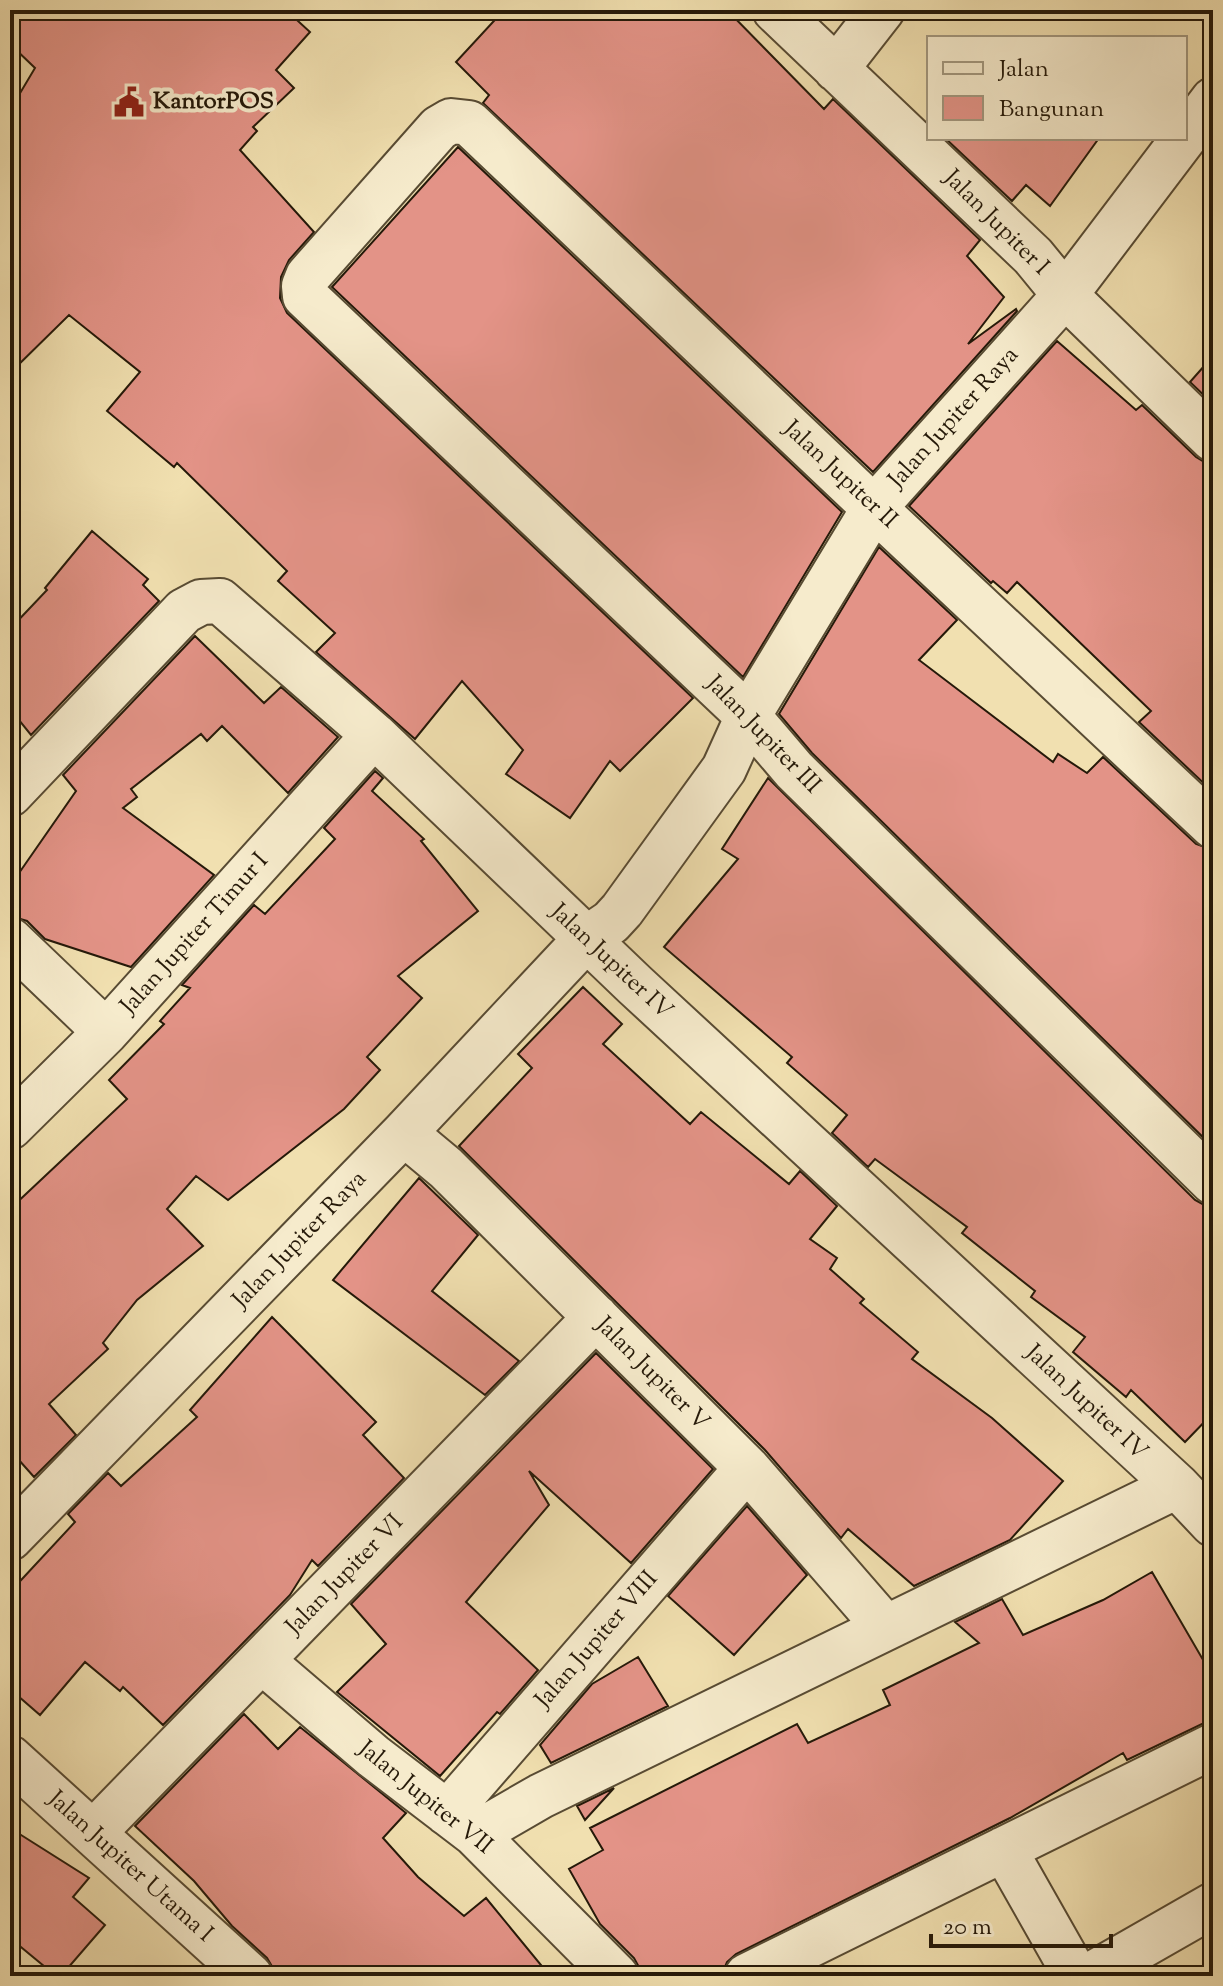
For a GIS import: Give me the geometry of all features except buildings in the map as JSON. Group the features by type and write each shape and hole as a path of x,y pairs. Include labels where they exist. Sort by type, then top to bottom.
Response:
{"street":[{"name":"Jalan Jupiter I","path":"775,10 1033,256 1065,295 1213,439"},
{"path":"836,69 882,10"},
{"name":"Jalan Jupiter Raya","path":"1187,135 1213,100"},
{"name":"Jalan Jupiter III","path":"469,123 451,121 439,128 308,276 304,286 305,296 748,716 794,770 1213,1182"},
{"name":"Jalan Jupiter II","path":"469,123 1213,826"},
{"name":"Jalan Jupiter Raya","path":"10,1538 404,1133 586,939 601,891 700,752 748,716 874,508 1065,295 1183,140"},
{"name":"Jalan Jupiter IV","path":"10,794 184,611 201,602 220,601 374,735 586,939 1177,1486 1213,1524"},
{"name":"Jalan Jupiter Timur I","path":"10,1127 106,1032 374,735"},
{"path":"10,940 106,1032"},
{"name":"Jalan Jupiter V","path":"404,1133 446,1168 747,1468 886,1628"},
{"name":"Jalan Jupiter VI","path":"93,1833 596,1317"},
{"name":"Jalan Jupiter VIII","path":"461,1823 747,1468"},
{"path":"461,1823 541,1796 1177,1486"},
{"name":"Jalan Jupiter VII","path":"262,1661 349,1736 461,1823 616,1976"},
{"path":"747,1976 1213,1746"},
{"name":"Jalan Jupiter Utama I","path":"15,1766 250,1976"},
{"path":"1004,1849 1076,1976"},
{"path":"1089,1976 1213,1905"}],"place":[{"name":"KantorPOS","path":"129,102"}]}
